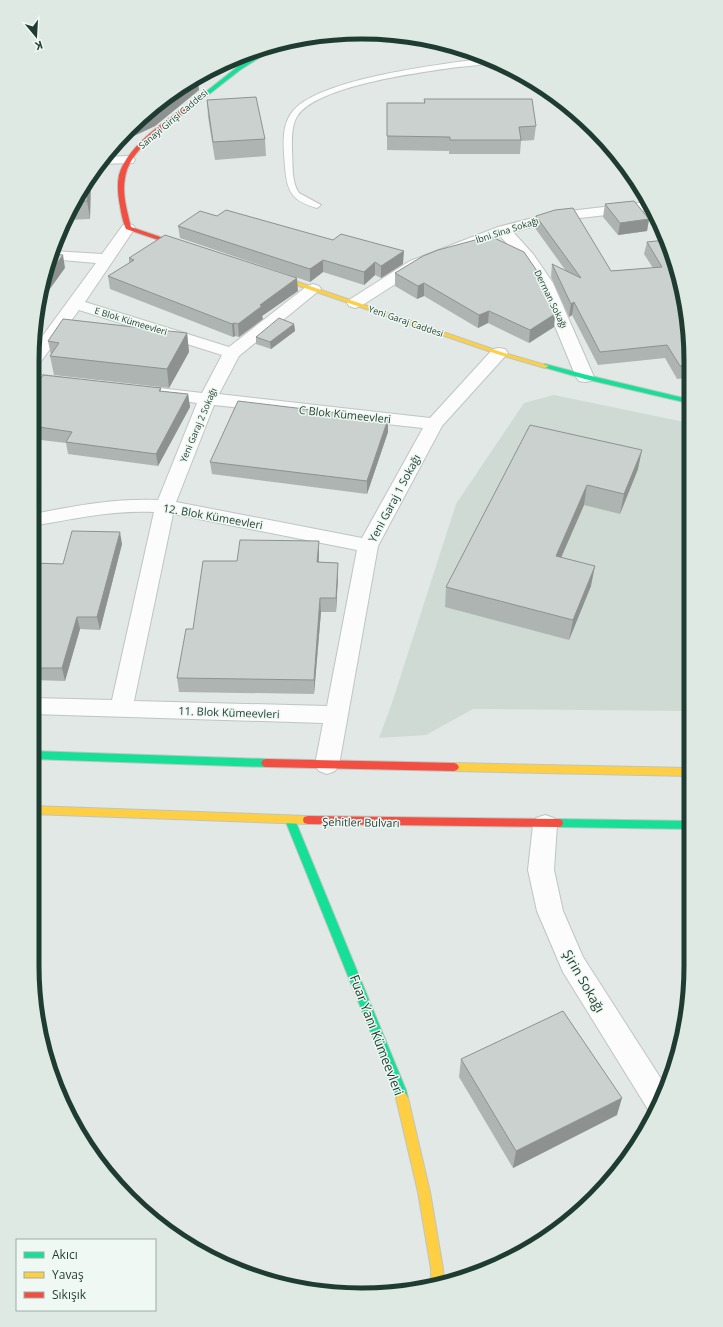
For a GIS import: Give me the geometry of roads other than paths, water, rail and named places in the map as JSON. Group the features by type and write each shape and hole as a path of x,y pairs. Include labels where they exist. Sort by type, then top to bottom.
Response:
{"street":[{"name":"Sanayi Girişi Caddesi","path":"131,156 211,88 246,61"},
{"path":"120,148 131,156"},
{"path":"110,160 131,156"},
{"path":"39,351 75,304 128,228 121,193 121,181 131,156"},
{"name":"İbni Sina Sokağı","path":"355,303 416,264 503,230 552,217 644,207"},
{"path":"128,228 194,250"},
{"name":"Derman Sokağı","path":"503,230 528,257 545,283 585,377"},
{"path":"57,255 107,259"},
{"name":"Yeni Garaj Caddesi","path":"261,272 499,353 585,377 684,400"},
{"name":"Yeni Garaj 2 Sokağı","path":"165,506 208,398 232,352 313,289"},
{"name":"E Blok Kümeevleri","path":"75,304 232,352"},
{"name":"Yeni Garaj 1 Sokağı","path":"327,765 368,546 434,424 499,353"},
{"path":"39,380 86,385"},
{"name":"C Blok Kümeevleri","path":"139,391 434,424"},
{"name":"12. Blok Kümeevleri","path":"39,519 106,507 134,505 165,506 368,546"},
{"path":"121,708 165,506"},
{"name":"11. Blok Kümeevleri","path":"39,706 337,715"},
{"path":"39,755 327,765 684,772"},
{"name":"Şehitler Bulvarı","path":"39,810 290,820 684,826"},
{"name":"Fuar Yanı Kümeevleri","path":"290,820 400,1090 424,1192 437,1269 437,1279"},
{"name":"Şirin Sokağı","path":"545,825 541,870 550,911 572,964 656,1096"}],"lane":[{"path":"317,205 302,200 295,195 290,187 288,138 290,123 295,112 304,104 327,92 355,84 479,62"}]}
